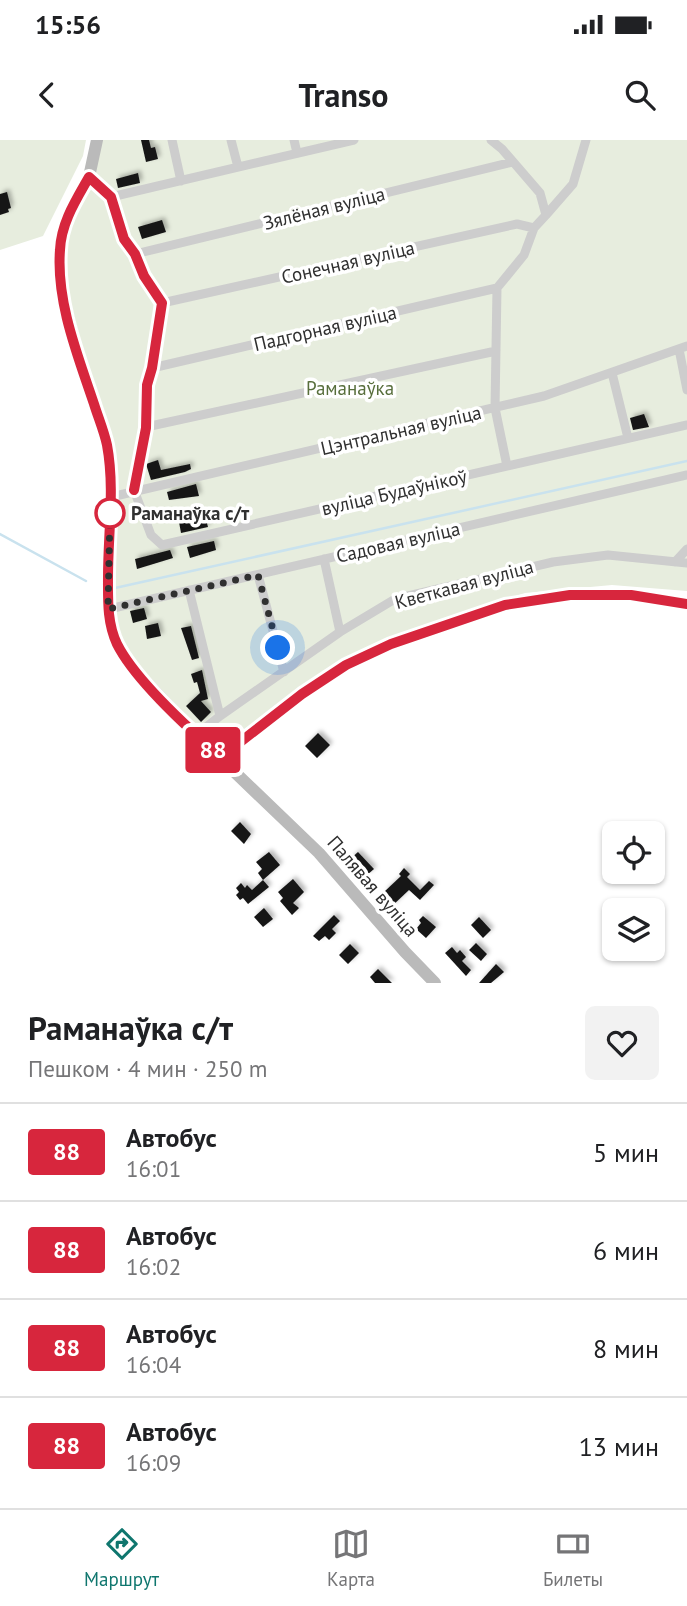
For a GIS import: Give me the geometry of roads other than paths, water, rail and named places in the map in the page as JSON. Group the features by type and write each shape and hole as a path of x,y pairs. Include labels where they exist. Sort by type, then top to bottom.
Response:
{"main road":[{"name":"Палявая вуліца","path":"97,140 89,177 65,222 60,250 61,289 76,347 107,444 111,497 108,609 110,625 118,645 134,669 196,735 319,853 435,983"}],"street":[{"path":"172,140 181,181"},
{"path":"232,140 238,167"},
{"path":"294,140 297,153"},
{"path":"111,197 354,140"},
{"path":"491,140 540,193 547,215"},
{"path":"507,466 495,408 497,288 524,255 534,228 573,184 586,140"},
{"name":"Зялёная вуліца","path":"135,254 513,162"},
{"path":"89,177 111,197 124,239 162,303 147,385 146,428 134,490"},
{"name":"Сонечная вуліца","path":"162,303 517,224 534,228"},
{"name":"Падгорная вуліца","path":"152,368 497,288"},
{"path":"683,347 687,390"},
{"name":"Цэнтральная вуліца","path":"111,497 544,396 683,347"},
{"path":"146,428 496,351"},
{"path":"612,373 628,439"},
{"name":"вуліца Будаўнікоў","path":"134,490 151,536 162,545 687,425"},
{"name":"Садовая вуліца","path":"108,609 687,475"},
{"path":"675,562 687,549"},
{"name":"Кветкавая вуліца","path":"196,735 340,632 395,599 552,562 608,555 687,563"},
{"path":"324,559 340,632"},
{"path":"258,575 284,672"},
{"path":"189,590 220,716"},
{"path":"221,757 302,694 346,665 391,644 505,605 570,595 631,595 687,604"}],"waterway":[{"path":"115,588 687,461"},
{"path":"0,534 86,581"}],"place":[{"name":"Раманаўка с/т","path":"110,513"}],"park label":[{"name":"Раманаўка","path":"350,388"}]}
